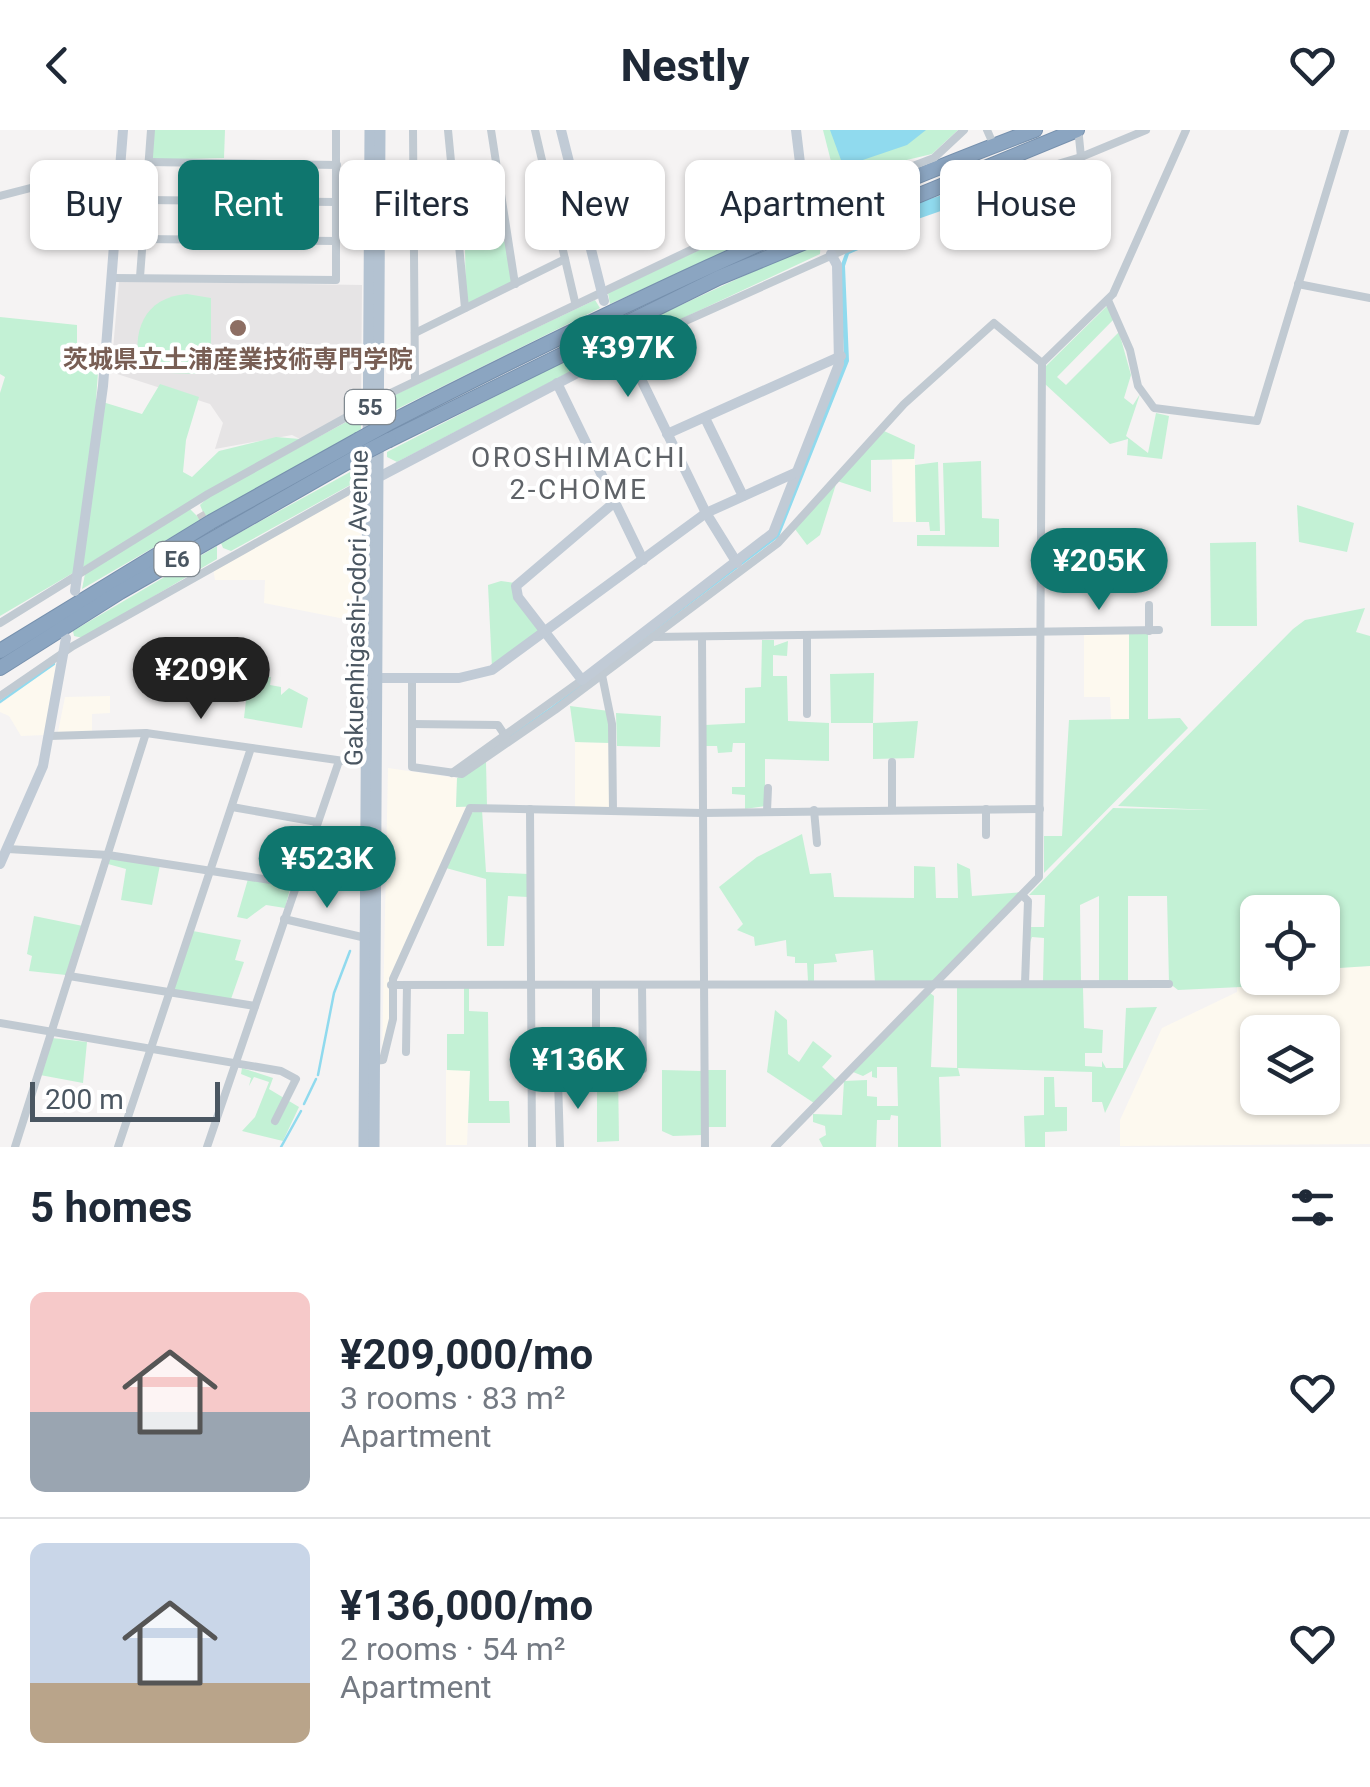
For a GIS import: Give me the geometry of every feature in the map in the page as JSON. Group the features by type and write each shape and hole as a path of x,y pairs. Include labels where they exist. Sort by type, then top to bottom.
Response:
{"highway":[{"name":"E6","path":"920,179 1035,130"},
{"name":"E6","path":"995,148 1078,134"},
{"name":"E6","path":"0,650 211,522 390,423 615,310 755,250"},
{"name":"E6","path":"0,668 120,592 358,456 772,250"}],"main road":[{"name":"Gakuenhigashi-odori Avenue","path":"370,130 375,401"},
{"name":"Gakuenhigashi-odori Avenue","path":"372,678 380,130"},
{"name":"55","path":"372,678 370,1061 374,1147"},
{"name":"55","path":"364,1147 370,1061"}],"street":[{"path":"121,160 123,130"},
{"path":"149,160 151,130"},
{"path":"113,278 336,280 336,130"},
{"path":"413,130 415,381"},
{"path":"448,130 465,308"},
{"path":"491,130 515,284"},
{"path":"535,130 575,302"},
{"path":"561,130 601,296"},
{"path":"796,130 800,160"},
{"path":"920,171 964,130"},
{"path":"995,148 1014,177 1081,157 1146,130"},
{"path":"775,1147 1024,896 1040,874 1042,363 1108,300 1132,259 1186,130"},
{"path":"1108,300 1130,350 1138,386 1154,408 1257,421 1346,130"},
{"path":"1078,134 1081,157"},
{"path":"158,162 337,165"},
{"path":"0,196 30,188"},
{"path":"158,200 336,202"},
{"path":"158,240 336,241"},
{"path":"75,591 115,250"},
{"path":"140,277 142,250"},
{"path":"0,622 195,503 375,401 575,302 601,296 694,250"},
{"path":"452,773 582,680 772,533 841,356 836,265 829,250"},
{"path":"0,696 64,652 225,555 557,383 623,344 840,250"},
{"path":"415,332 565,259"},
{"path":"1298,284 1370,298"},
{"path":"412,678 412,767 462,774 778,543 904,404 994,323 1042,363"},
{"path":"623,344 706,513 738,562"},
{"path":"667,434 841,356"},
{"path":"557,383 643,560"},
{"path":"705,418 742,496"},
{"path":"50,736 146,733 354,761 356,680 477,675 506,662 706,513 798,472"},
{"path":"582,680 546,634 516,586 616,502"},
{"path":"195,503 200,513"},
{"path":"653,637 807,638 1154,630 1149,605"},
{"path":"0,864 35,792 50,736 66,638"},
{"path":"702,638 705,1147"},
{"path":"807,638 807,714"},
{"path":"602,675 612,724 613,810"},
{"path":"412,724 498,725 506,737"},
{"path":"14,1147 146,733"},
{"path":"118,1147 251,748"},
{"path":"206,1147 339,761"},
{"path":"892,762 892,810"},
{"path":"767,812 768,788"},
{"path":"232,807 318,822"},
{"path":"370,1061 383,1060 389,1041 391,985 470,808 702,813 1040,809"},
{"path":"530,809 532,1147"},
{"path":"986,809 986,835"},
{"path":"814,810 817,843"},
{"path":"8,849 108,855 296,884"},
{"path":"1024,896 1028,901 1025,983"},
{"path":"284,919 370,938"},
{"path":"69,976 255,1006"},
{"path":"642,984 643,1070"},
{"path":"391,985 1169,984"},
{"path":"406,1052 408,985"},
{"path":"596,985 596,1049"},
{"path":"0,1024 282,1072 296,1079 275,1120"},
{"path":"558,1078 560,1147"},
{"path":"286,1099 299,1106"}],"shaded area":[{"name":"茨城県立土浦産業技術専門学院","path":"119,281 362,285 361,405 300,439 292,435 215,449 223,423 210,404 111,372"},
{"path":"892,459 915,459 916,522 893,522"},
{"path":"361,486 360,622 264,603 265,580 215,580 213,568"},
{"path":"1129,633 1129,720 1111,719 1110,697 1084,697 1084,634"},
{"path":"56,663 45,735 21,736 9,716 0,712 0,704"},
{"path":"110,696 110,713 92,714 92,732 58,732 65,697"},
{"path":"575,742 610,743 609,807 575,807"},
{"path":"388,768 457,778 456,806 466,807 389,987 392,1020 382,1057"},
{"path":"1370,966 1370,1144 1120,1146 1120,1120 1162,1028 1237,992 1237,985 1240,995 1340,995 1340,968"},
{"path":"446,1070 470,1070 467,1145 446,1145"}],"green space":[{"path":"153,130 225,130 224,158 151,160"},
{"path":"823,130 958,130 932,154 907,160 831,160"},
{"path":"505,241 513,282 466,307 465,250 505,250"},
{"path":"699,250 729,250 610,304 608,293"},
{"path":"799,250 820,250 820,254 634,341 623,332"},
{"path":"187,294 211,298 211,361 199,374 141,372 138,343 144,319 160,302"},
{"path":"595,300 600,308 387,414 388,398"},
{"path":"1107,306 1114,319 1057,377 1066,385 1119,332 1131,375 1124,398 1133,405 1140,394 1126,436 1148,453 1156,413 1169,416 1162,459 1127,455 1128,439 1110,444 1045,384 1046,366"},
{"path":"0,317 77,325 77,347 99,358 96,400 142,414 160,384 199,397 186,440 183,472 192,477 219,451 276,437 300,439 0,616 0,393 5,377 0,374"},
{"path":"613,336 612,350 397,462 387,457 387,452"},
{"path":"361,414 361,429 357,432 205,517 200,505 209,496"},
{"path":"884,431 915,445 914,459 871,460 871,492 838,481"},
{"path":"981,461 982,518 999,519 999,547 917,546 917,535 945,535 943,463"},
{"path":"938,462 940,531 930,531 929,522 916,522 915,465"},
{"path":"361,466 361,479 231,551 223,548 221,543"},
{"path":"836,484 820,535 807,545 795,529"},
{"path":"1297,505 1354,523 1347,552 1299,542"},
{"path":"190,509 201,520 82,589 85,574"},
{"path":"1256,542 1257,626 1211,626 1210,543"},
{"path":"217,546 217,559 83,638 74,636 73,631"},
{"path":"501,581 515,583 542,633 492,668 488,585"},
{"path":"1365,608 1356,632 1370,636 1370,966 1340,968 1340,895 1240,895 1240,987 1178,990 1169,983 1167,896 1128,896 1128,981 1099,982 1099,896 1080,905 1081,981 1043,981 1044,938 1032,937 1029,945 1029,927 1044,927 1045,895 1029,895 1113,808 1211,810 1118,806 1305,620"},
{"path":"1129,633 1148,634 1148,719 1180,718 1188,728 1044,873 1044,836 1062,836 1069,720 1129,719"},
{"path":"762,640 774,640 774,646 788,641 787,656 773,655 773,676 787,676 788,721 829,723 829,761 765,759 765,806 745,809 745,795 732,794 732,787 745,787 745,743 733,743 732,752 718,753 717,746 706,746 705,725 745,723 745,688 761,687"},
{"path":"874,673 873,723 831,723 830,674"},
{"path":"249,674 271,677 270,685 281,687 281,695 289,688 308,698 302,728 244,718"},
{"path":"570,706 609,711 610,743 575,742"},
{"path":"616,713 661,716 660,747 617,746"},
{"path":"918,721 914,758 873,759 873,723"},
{"path":"486,761 487,806 456,807 457,778"},
{"path":"482,810 486,872 528,874 528,897 508,896 504,946 487,946 486,879 446,868 470,813"},
{"path":"802,834 810,874 831,873 834,897 914,898 914,866 935,867 936,898 958,898 957,863 970,869 972,896 1023,892 934,982 875,983 873,950 835,954 837,962 814,964 814,981 808,981 807,963 795,963 795,957 787,956 786,940 755,946 754,937 737,930 743,924 719,887 757,857"},
{"path":"110,858 160,865 152,905 121,900 126,869 108,864"},
{"path":"248,879 291,885 285,908 266,905 247,919 237,917"},
{"path":"34,916 83,926 66,975 29,971 32,956 27,954"},
{"path":"193,931 241,940 235,960 244,962 231,999 172,991"},
{"path":"957,987 1083,988 1084,1028 1103,1030 1102,1053 1085,1053 1085,1066 1102,1067 1102,1061 1106,1068 1123,1068 1126,1008 1157,1007 1105,1113 1102,1102 1092,1102 1092,1072 958,1068 960,1076 939,1077 941,1147 898,1147 898,1116 891,1115 890,1120 877,1120 876,1147 823,1147 819,1139 826,1135 825,1126 813,1122 813,1114 842,1115 844,1081 867,1080 867,1096 877,1097 877,1106 898,1106 897,1067 877,1067 877,1078 872,1077 872,1071 863,1076 853,1072 930,993 934,996 931,1067 957,1068"},
{"path":"464,988 469,988 469,1011 488,1012 489,1101 509,1101 510,1123 468,1123 470,1071 447,1070 447,1034 464,1034"},
{"path":"775,1010 787,1020 788,1054 799,1062 813,1041 832,1056 822,1067 836,1080 814,1103 767,1072"},
{"path":"52,1038 87,1042 83,1083 40,1075"},
{"path":"242,1068 273,1078 269,1089 299,1107 283,1141 242,1131 255,1117 269,1082 254,1077 249,1086 251,1078 241,1074"},
{"path":"662,1070 702,1071 702,1135 673,1136 662,1131"},
{"path":"706,1070 726,1070 726,1127 707,1127"},
{"path":"597,1071 618,1072 619,1141 597,1142"},
{"path":"1044,1077 1054,1077 1055,1107 1067,1107 1067,1131 1045,1132 1045,1147 1025,1147 1024,1116 1044,1115"}],"water":[{"path":"830,130 926,130 907,145 863,160 841,160"},
{"path":"940,196 940,211 920,218 920,202"},
{"path":"858,250 849,254 845,266 849,361 779,537 521,732 462,768 551,707 772,539 844,359 840,267 846,251"}],"waterway":[{"path":"0,702 54,664"},
{"path":"318,1075 334,993 350,951"},
{"path":"304,1104 316,1079"},
{"path":"281,1147 301,1111"}],"tunnel":[{"path":"200,513 208,527"}],"place":[{"name":"茨城県立土浦産業技術専門学院","path":"238,328"}],"district":[{"name":"OROSHIMACHI 2-CHOME","path":"579,473"}]}
